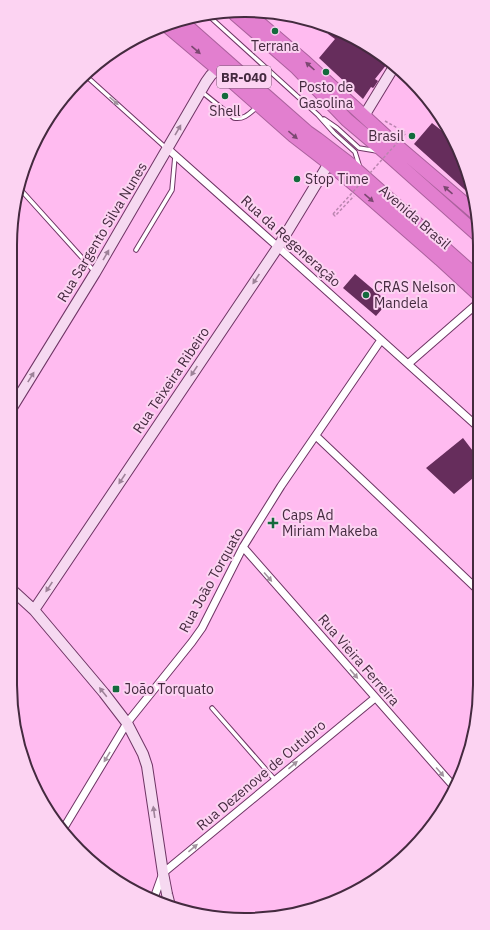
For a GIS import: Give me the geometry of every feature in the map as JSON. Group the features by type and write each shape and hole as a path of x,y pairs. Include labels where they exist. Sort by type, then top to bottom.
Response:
{"highway":[{"name":"Avenida Brasil","path":"238,17 296,67 347,120 473,231"},
{"path":"254,17 390,140 470,209"},
{"name":"Avenida Brasil","path":"186,25 307,132 330,149 362,183 473,289"},
{"name":"Avenida Brasil","path":"172,29 294,136 329,163 362,183 473,274"},
{"path":"440,259 473,283"}],"street":[{"name":"Rua Sargento Silva Nunes","path":"17,400 171,152 201,92 211,75 218,69"},
{"path":"364,116 392,71"},
{"name":"Rua da Regeneração","path":"171,152 278,246 473,423"},
{"name":"Rua Teixeira Ribeiro","path":"34,610 278,246 329,163"},
{"path":"408,364 473,307"},
{"name":"Rua João Torquato","path":"65,825 127,723 202,628 243,547 281,486 381,340"},
{"path":"316,436 473,585"},
{"name":"Rua Vieira Ferreira","path":"243,547 451,783"},
{"path":"17,594 34,610 104,693 127,723 143,754 147,766 168,900"},
{"name":"Rua Dezenove de Outubro","path":"163,873 375,698"},
{"path":"155,895 163,873"}],"lane":[{"path":"213,19 312,110 337,128 359,148 386,153"},
{"name":"Rua da Regeneração","path":"89,79 171,152"},
{"path":"201,92 234,118 245,117 259,106"},
{"path":"318,115 334,133 355,152 362,183"},
{"path":"136,250 172,190 171,152"},
{"path":"23,193 95,273"},
{"path":"212,708 275,780"}],"path":[{"path":"362,183 335,216 333,214 406,133"}],"building":[{"path":"328,34 332,34 372,55 386,66 375,79 378,81 374,87 371,87 363,99 319,58 335,39"},
{"path":"432,123 442,131 456,158 466,191 414,144"},
{"name":"CRAS Nelson Mandela","path":"355,274 388,302 376,316 343,288"},
{"path":"463,438 473,451 473,478 454,494 426,468"}],"place":[{"name":"Terrana","path":"275,31"},
{"name":"Posto de Gasolina","path":"326,72"},
{"name":"Shell","path":"225,96"},
{"name":"Brasil","path":"412,136"},
{"name":"Stop Time","path":"297,179"},
{"name":"CRAS Nelson Mandela","path":"366,295"},
{"name":"Caps Ad Miriam Makeba","path":"273,523"},
{"name":"João Torquato","path":"116,689"}]}
